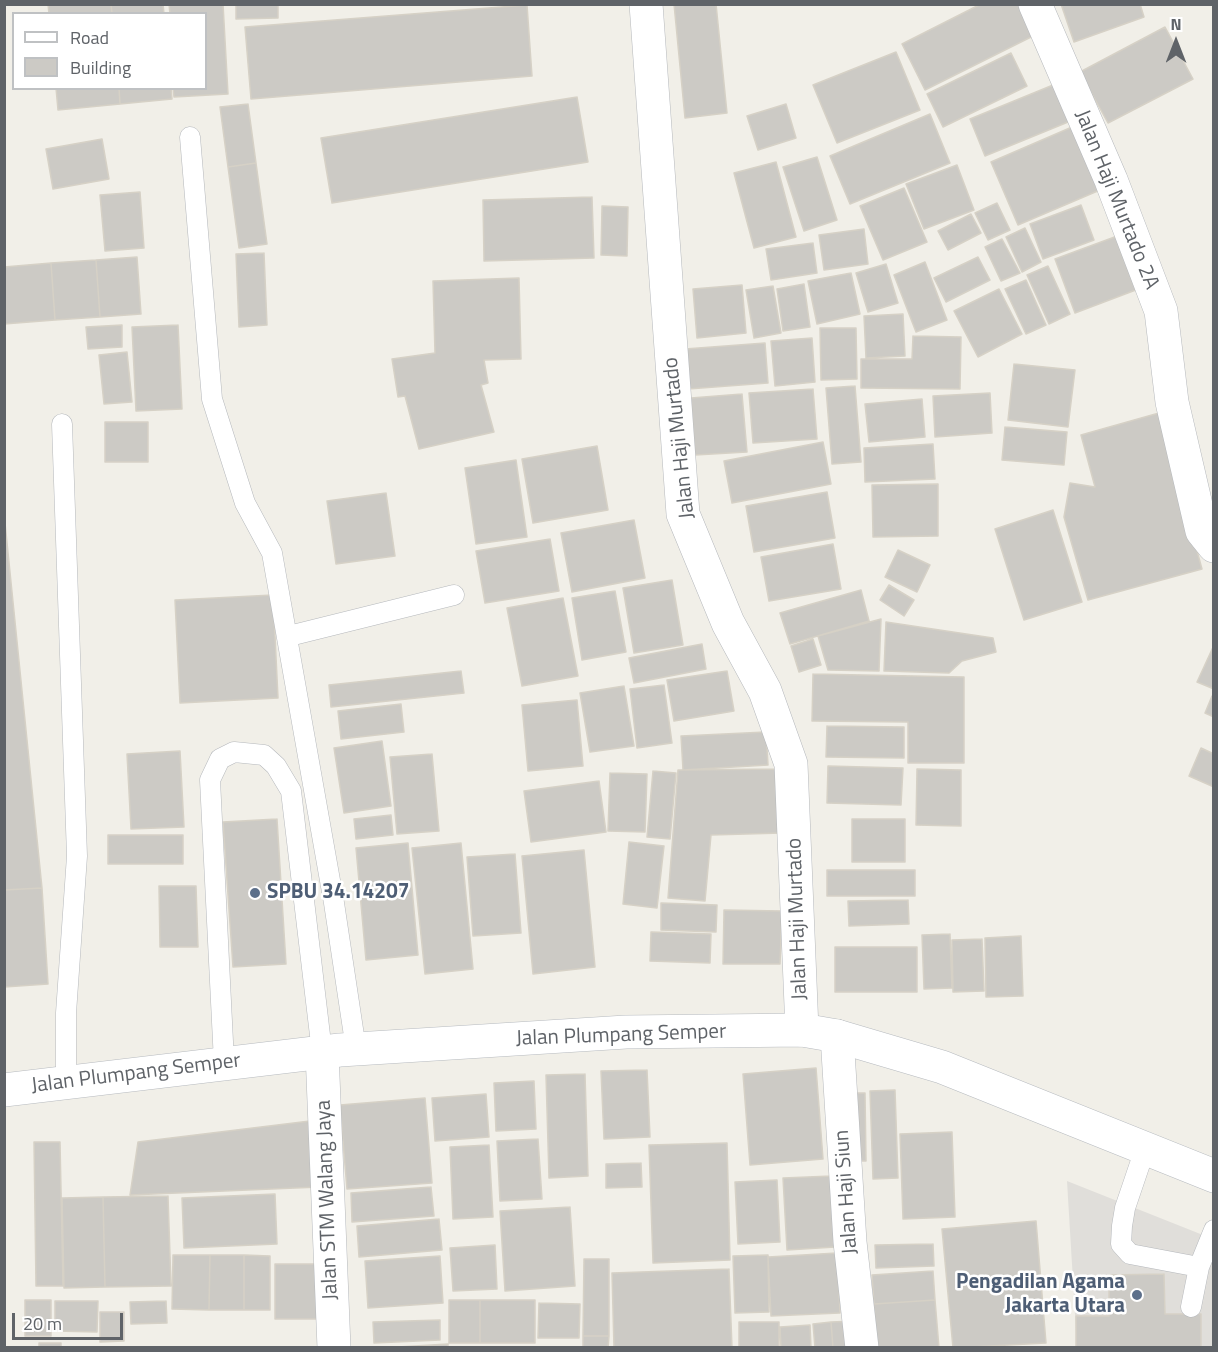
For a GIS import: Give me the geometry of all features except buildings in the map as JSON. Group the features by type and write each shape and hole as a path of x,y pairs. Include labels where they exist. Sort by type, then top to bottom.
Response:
{"street":[{"name":"Jalan Haji Murtado","path":"646,4 683,513 728,624 765,691 791,764 802,1030"},
{"name":"Jalan Haji Murtado 2A","path":"1035,4 1111,180 1161,311 1172,402 1202,531 1214,546"},
{"name":"Jalan Plumpang Semper","path":"4,1090 224,1062 356,1049 626,1032 802,1030 837,1036 942,1067 1214,1176"},
{"name":"Jalan Haji Siun","path":"837,1036 849,1242 862,1347"},
{"name":"Jalan STM Walang Jaya","path":"322,1052 334,1347"}],"lane":[{"path":"190,137 212,399 245,502 272,553 289,636 356,1049"},
{"path":"62,424 77,856 66,1013 66,1082"},
{"path":"289,636 454,595"},
{"path":"224,1062 210,780 220,759 234,752 264,755 276,766 291,791 322,1052"},
{"path":"1146,1149 1125,1208 1121,1244 1130,1254 1199,1267"},
{"path":"1191,1306 1199,1267 1214,1230"}],"shaded area":[{"path":"1067,1181 1213,1239 1213,1347 1077,1347"}],"place":[{"name":"SPBU 34.14207","path":"255,893"},
{"name":"Pengadilan Agama Jakarta Utara","path":"1137,1295"}]}
